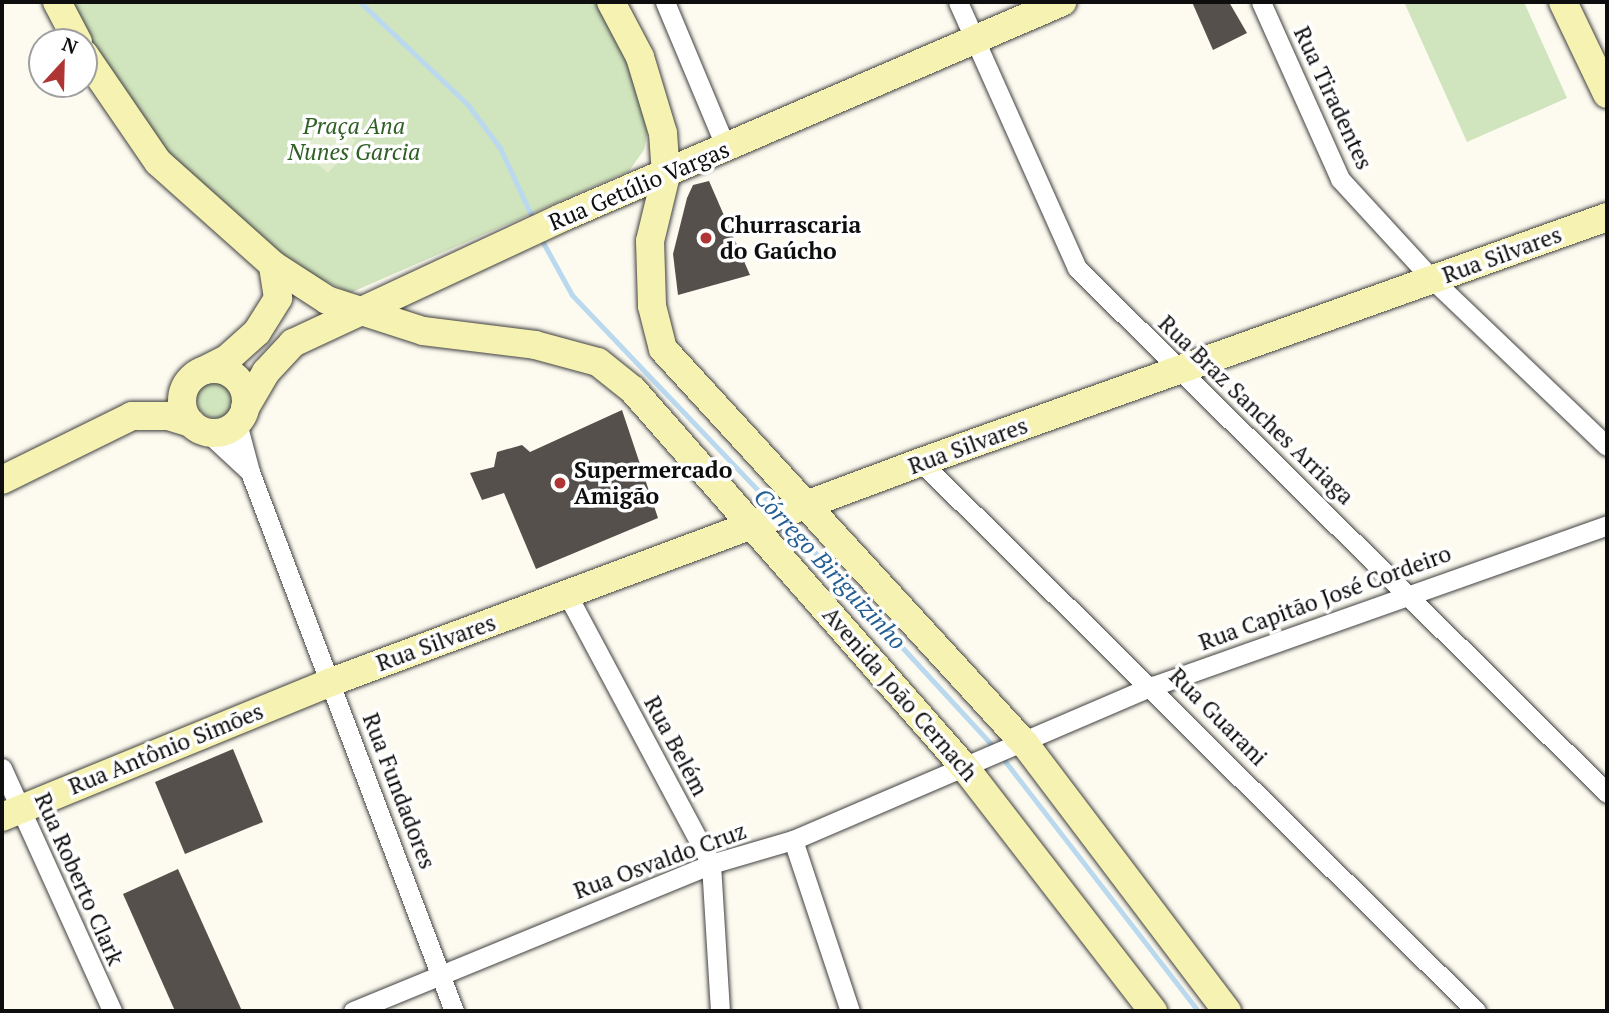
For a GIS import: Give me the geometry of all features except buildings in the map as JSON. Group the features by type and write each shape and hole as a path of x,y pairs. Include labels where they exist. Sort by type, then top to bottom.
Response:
{"street":[{"path":"57,2 71,28"},
{"name":"Avenida João Cernach","path":"611,2 639,57 663,133 666,175 650,241 652,306 663,349 781,517 976,765 1153,1011"},
{"path":"665,2 726,148"},
{"name":"Rua Braz Sanches Arriaga","path":"958,2 1077,268 1409,593 1607,793"},
{"name":"Rua Getúlio Vargas","path":"241,415 266,372 293,343 561,218 1062,2"},
{"name":"Rua Tiradentes","path":"1261,2 1340,179 1433,280 1607,446"},
{"path":"1563,2 1607,94"},
{"name":"Avenida João Cernach","path":"98,74 158,162 272,264 327,300 423,331 535,345 598,362 633,390 781,517 1018,746 1227,1011"},
{"name":"Rua Silvares","path":"331,682 781,517 921,462 1607,217"},
{"path":"199,427 183,393 205,370 227,359 257,332 278,298 272,264"},
{"path":"4,476 132,416 167,416 199,427 222,431 241,415 239,381 224,370 205,370"},
{"name":"Rua Fundadores","path":"241,415 250,472 454,1011"},
{"name":"Rua Fundadores","path":"199,427 250,472"},
{"name":"Rua Guarani","path":"921,462 1153,686 1476,1011"},
{"name":"Rua Capitão José Cordeiro","path":"976,765 1153,686 1607,525"},
{"name":"Rua Belém","path":"568,596 711,864 720,1011"},
{"name":"Rua Antônio Simões","path":"11,813 331,682"},
{"name":"Rua Osvaldo Cruz","path":"353,1011 711,864 793,840 976,765"},
{"name":"Rua Roberto Clark","path":"2,768 11,813 111,1011"},
{"path":"793,840 850,1011"}],"green space":[{"name":"Praça Ana Nunes Garcia","path":"67,2 604,2 649,123 644,150 629,171 350,293 287,263 157,144 98,51 98,28 83,28"},
{"path":"1524,2 1567,98 1467,142 1405,4"},
{"path":"330,119 356,141 328,173 302,151"},
{"path":"216,380 229,386 235,399 229,412 216,418 203,412 197,399 203,386"}],"waterway":[{"name":"Córrego Biriguizinho","path":"360,2 468,105 500,148 534,221"},
{"name":"Córrego Biriguizinho","path":"540,237 572,295 775,508"},
{"name":"Córrego Biriguizinho","path":"786,521 995,748"},
{"name":"Córrego Biriguizinho","path":"1001,756 1198,1011"}],"place":[{"name":"Churrascaria do Gaúcho","path":"706,238"},
{"name":"Supermercado Amigão","path":"560,483"}]}
